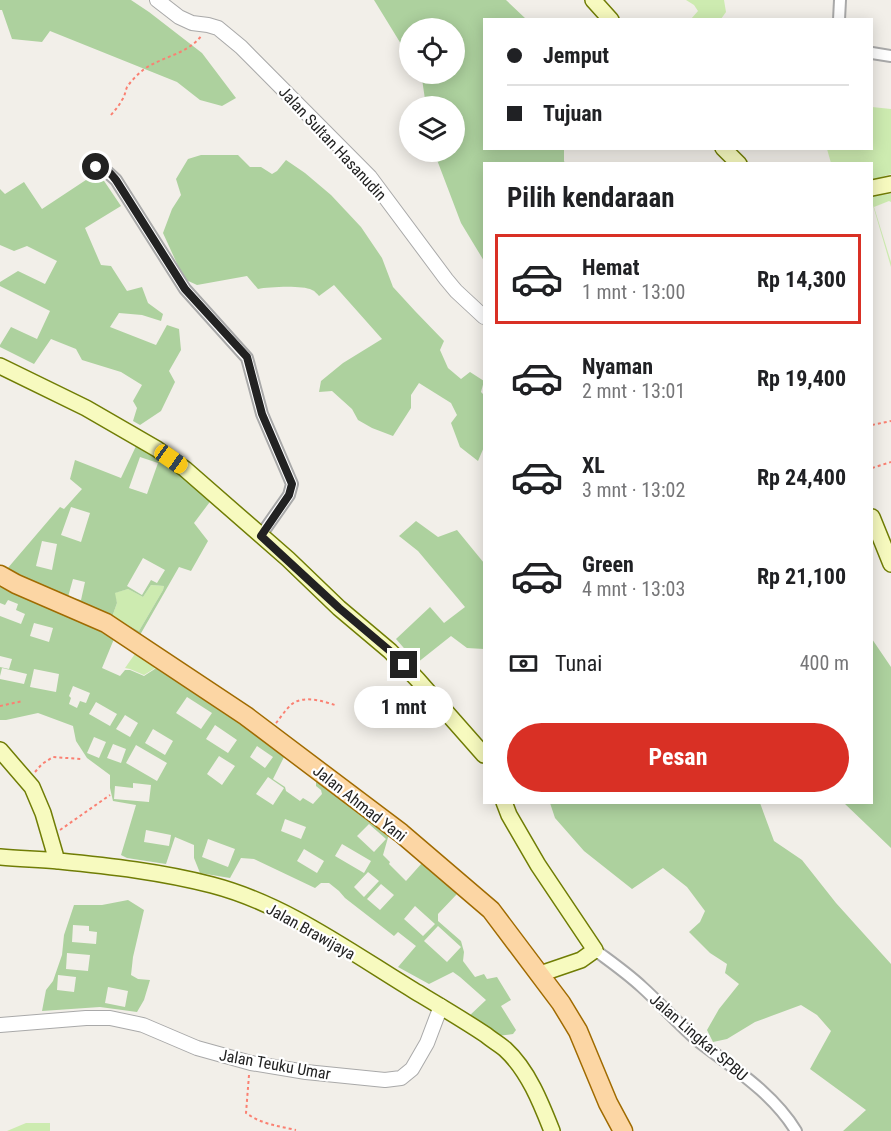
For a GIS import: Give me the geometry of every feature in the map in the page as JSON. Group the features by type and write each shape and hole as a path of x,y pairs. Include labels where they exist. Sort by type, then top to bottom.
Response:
{"main road":[{"path":"593,0 609,18"},
{"path":"725,150 737,162"},
{"path":"873,188 891,184"},
{"path":"0,366 86,408 157,449 185,469 390,651 483,754"},
{"path":"873,519 891,564"},
{"name":"Jalan Ahmad Yani","path":"0,575 106,623 150,651 268,732 392,826 483,903 498,917 561,1003 578,1031 623,1131"},
{"path":"0,750 28,782 38,798 57,861"},
{"path":"505,804 538,865 595,950 581,960 540,974"},
{"name":"Jalan Brawijaya","path":"0,857 118,868 192,880 230,890 297,919 460,1017 505,1049 530,1082 552,1131"}],"street":[{"name":"Jalan Sultan Hasanudin","path":"157,0 179,17 192,23 222,24 241,47 370,177 446,279 483,316"},
{"path":"839,18 840,0"},
{"path":"873,53 891,56"},
{"path":"92,168 103,168 116,180 185,289 247,357 262,414 292,484 289,495 261,536"},
{"name":"Jalan Lingkar SPBU","path":"595,950 643,987 698,1041 769,1097 785,1114 796,1131"},
{"name":"Jalan Teuku Umar","path":"0,1025 110,1018 143,1025 197,1048 250,1063 336,1076 385,1080 401,1078 419,1059 434,1028 441,1006"}],"path":[{"path":"111,115 124,98 134,77 157,62 183,52 197,42"},
{"path":"873,425 891,421"},
{"path":"873,468 891,462"},
{"path":"268,732 293,703 315,699 334,705"},
{"path":"0,706 23,702"},
{"path":"28,782 42,764 53,757 81,759"},
{"path":"50,836 110,795"},
{"path":"250,1063 246,1113 267,1124 296,1130"}],"green space":[{"path":"0,0 131,0 202,53 236,98 222,106 200,100 177,82 50,31 42,42 12,39 2,10 0,10"},
{"path":"374,0 506,0 525,18 483,18 483,150 564,150 564,162 483,162 483,259 461,223 438,162 465,162 465,96 425,96 423,84 465,84 465,18 399,18 399,41"},
{"path":"686,0 724,0 726,12 722,18 692,18 698,11"},
{"path":"873,107 891,109 891,174 873,180 873,162 831,162 827,150 873,150"},
{"path":"201,155 238,155 250,167 261,167 272,174 286,160 331,195 361,227 382,258 393,287 444,341 440,350 448,368 461,379 470,372 483,380 481,392 483,394 483,449 478,461 460,447 451,423 457,415 451,403 419,383 411,395 411,408 393,436 358,420 352,409 332,391 319,392 321,381 343,363 382,339 334,285 319,296 313,290 301,287 258,289 247,276 197,285 184,279 163,233 172,209 181,195 176,179 188,159"},
{"path":"98,172 121,206 85,228 101,265 111,266 127,291 142,287 148,303 163,314 161,321 142,315 119,313 110,327 156,345 167,325 179,329 181,350 169,371 175,382 161,411 140,425 133,421 137,408 133,401 142,385 121,372 82,360 76,349 51,339 34,364 0,347 11,327 37,339 50,311 0,286 0,282 18,271 45,284 57,261 27,246 14,251 0,245 0,189 5,194 24,182 42,209"},
{"path":"891,194 891,202 874,207 891,267 873,205 873,196"},
{"path":"137,444 212,499 194,523 208,541 191,571 179,567 140,635 7,569 60,507 64,509 82,489 70,479 75,460 121,478","holes":["140,457 158,463 147,494 129,488","71,507 90,513 81,542 61,535","42,541 57,544 52,570 36,566","143,558 165,570 157,583 151,580 142,595 127,586","73,579 85,582 81,600 68,597","151,585 164,586 139,631 112,617 117,603 115,593 128,589 143,597"]},
{"path":"416,521 438,537 457,530 483,562 483,649 467,648 451,636 417,663 396,639 430,607 444,623 465,607 418,551 399,536"},
{"path":"0,584 97,628 114,639 102,668 120,676 125,670 130,670 144,676 161,665 248,725 285,755 273,779 285,787 286,791 300,801 303,798 313,804 322,794 316,786 316,781 320,777 368,814 389,834 383,855 406,881 422,863 457,894 438,914 438,921 461,941 464,952 463,961 475,977 484,974 487,979 497,977 511,1000 501,1006 516,1030 513,1034 497,1036 468,1017 486,1000 453,972 429,984 398,967 416,946 398,932 394,936 329,883 321,883 315,888 254,859 241,858 230,878 200,873 194,858 194,845 175,837 166,864 121,855 136,805 113,801 110,775 87,758 76,741 73,726 38,713 0,720 0,679 24,684 27,674 2,668 0,676 0,667 9,669 12,659 0,656 0,616 21,624 25,614 16,610 18,604 8,600 5,605 0,603","holes":["34,623 53,628 49,642 30,636","34,669 59,674 56,692 30,687","73,686 90,693 86,703 80,701 77,708 69,704","187,697 212,713 201,729 176,713","96,702 117,714 110,726 89,714","125,715 138,723 130,737 116,729","215,725 237,740 228,753 206,739","153,729 173,741 165,755 145,743","94,737 106,742 99,758 87,753","113,744 126,749 121,763 107,758","136,745 167,763 157,781 126,763","257,746 273,757 265,768 250,757","219,756 235,766 222,785 207,774","268,777 284,788 273,805 256,794","133,783 151,785 149,802 114,799 115,786 133,788","285,819 306,827 301,839 281,831","369,824 386,839 374,852 357,836","146,830 171,835 169,846 144,842","208,839 235,849 228,867 202,857","342,844 371,861 364,873 335,856","304,849 324,861 317,873 297,861","368,872 379,881 364,897 354,887","381,884 394,895 380,910 367,899","415,906 435,924 423,936 404,919","438,926 461,947 447,962 424,941"]},
{"path":"151,585 164,586 139,631 112,617 117,603 114,593 128,589 143,597"},
{"path":"873,640 891,667 891,848 845,804 873,804"},
{"path":"137,651 160,665 144,675 125,668"},
{"path":"550,804 760,804 774,841 802,860 836,903 891,964 891,1131 843,1131 866,1110 810,1069 831,1031 817,1015 801,1005 755,1022 727,1039 713,1042 707,1030 719,1009 739,984 725,973 727,964 710,953 689,932 700,922 705,911 687,887 663,868 632,889 584,851 555,818"},
{"path":"128,900 144,910 131,975 138,979 150,980 144,1000 137,1012 100,1007 42,1011 46,990 53,981 62,955 64,935 74,905 102,905","holes":["73,925 89,926 89,931 97,932 96,944 72,942","67,953 90,955 88,971 66,969","58,975 76,977 74,992 57,990","108,987 128,991 125,1007 105,1003"]},
{"path":"26,1123 50,1123 50,1131 7,1131"}],"route":[{"path":"96,167 101,167 112,174 185,289 247,357 262,414 292,484 291,492 261,536 404,665"}]}
